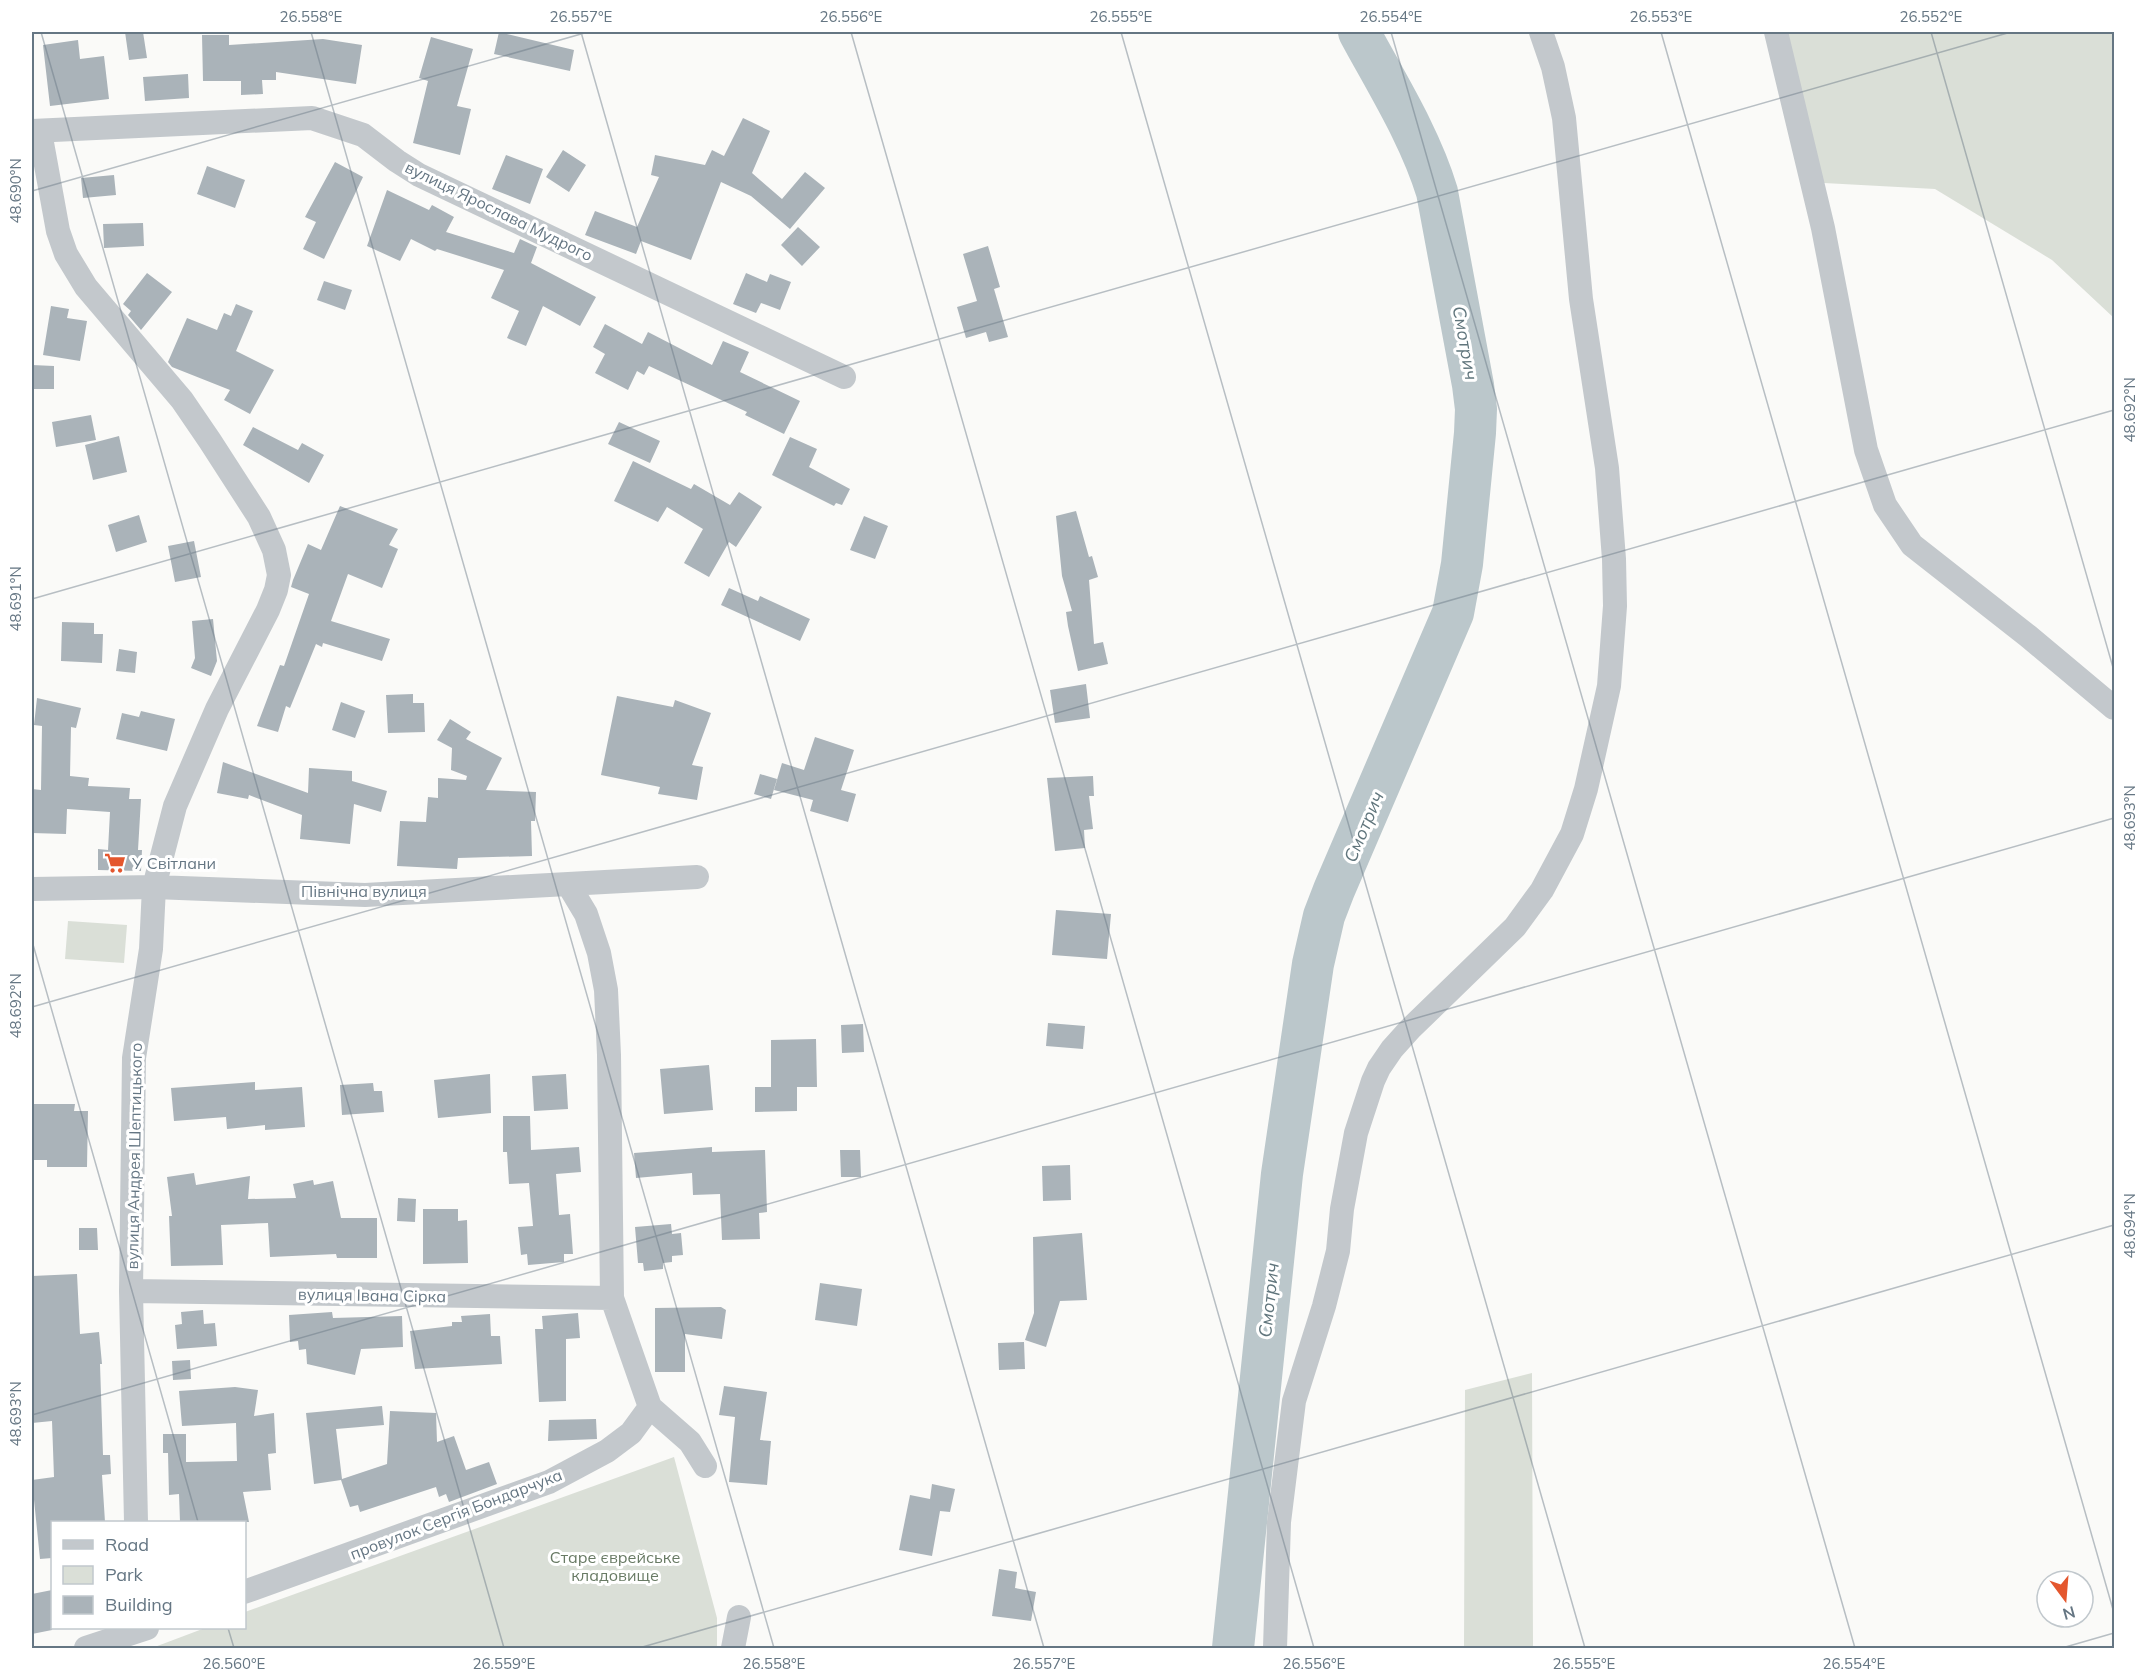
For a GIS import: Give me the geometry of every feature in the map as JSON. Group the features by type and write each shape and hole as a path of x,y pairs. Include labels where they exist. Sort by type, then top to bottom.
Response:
{"street":[{"path":"1275,1648 1279,1522 1294,1401 1324,1306 1338,1251 1342,1209 1356,1133 1373,1081 1386,1059 1410,1029 1515,927 1542,890 1572,834 1586,789 1609,686 1615,606 1607,468 1581,299 1564,118 1553,67 1542,32"},
{"path":"1776,32 1823,228 1866,450 1885,505 1912,545 2115,708"},
{"name":"вулиця Ярослава Мудрого","path":"36,132 312,118 363,135 419,175 844,377"},
{"name":"вулиця Андрея Шептицького","path":"36,132 58,231 75,271 182,400 205,433 259,517 278,564 279,575 268,610 217,709 175,806 154,887 151,949 134,1058 131,1291 136,1521"},
{"name":"Північна вулиця","path":"32,889 154,887 365,895 697,877"},
{"path":"568,884 586,914 600,953 606,990 612,1299 650,1407 690,1442 705,1466"},
{"name":"вулиця Івана Сірка","path":"131,1291 612,1299"},
{"name":"провулок Сергія Бондарчука","path":"246,1591 549,1482 607,1450 631,1433 650,1407"},
{"path":"733,1648 739,1617"},
{"path":"86,1648 138,1629"}],"green space":[{"path":"1779,32 2114,32 2114,318 2052,260 1935,189 1824,183"},
{"path":"68,921 127,925 124,963 65,959"},
{"path":"1532,1373 1533,1648 1464,1648 1465,1390"},
{"name":"Старе єврейське кладовище","path":"674,1457 717,1618 717,1648 152,1648 202,1629 246,1629 246,1612"}],"building":[{"path":"125,32 143,32 147,58 129,60"},
{"path":"499,32 574,50 570,71 494,54"},
{"path":"202,35 229,35 229,45 323,39 362,45 356,84 276,72 276,80 262,80 263,94 241,95 241,81 203,81"},
{"path":"431,37 473,49 457,106 471,109 460,155 413,143 428,81 419,78"},
{"path":"78,40 80,59 104,56 109,99 50,106 43,45"},
{"path":"188,74 189,98 145,101 143,77"},
{"path":"743,118 770,131 752,173 782,199 805,172 825,188 790,229 751,196 721,182 691,260 641,241 636,254 585,235 595,211 637,227 659,177 651,175 655,155 705,165 712,150 724,156"},
{"path":"563,150 586,165 569,192 546,177"},
{"path":"506,155 543,169 530,204 492,189"},
{"path":"335,162 363,177 324,259 303,249 316,222 305,217"},
{"path":"207,166 245,180 235,208 197,194"},
{"path":"114,175 116,195 83,198 81,178"},
{"path":"387,190 429,210 432,205 454,217 446,232 514,253 520,239 537,247 531,263 596,297 580,326 543,306 526,346 507,338 519,311 491,298 504,270 437,249 435,251 411,239 400,261 367,246"},
{"path":"143,223 144,246 104,248 103,224"},
{"path":"798,227 820,247 802,266 781,245"},
{"path":"988,246 1000,287 994,289 1008,337 989,342 986,332 966,338 957,307 977,301 963,254"},
{"path":"147,273 172,292 141,330 128,315 131,311 123,304"},
{"path":"746,273 767,282 770,274 791,282 780,310 761,303 756,313 733,304"},
{"path":"324,281 352,290 345,310 317,300"},
{"path":"236,304 253,311 236,351 274,370 250,414 224,400 230,390 172,367 168,362 187,318 217,330 224,313 231,316"},
{"path":"51,306 69,309 67,318 87,321 80,361 43,355"},
{"path":"605,324 642,344 648,332 712,365 723,341 749,352 740,372 800,401 784,434 745,415 747,412 649,366 644,375 637,371 628,390 595,373 605,354 593,347"},
{"path":"32,365 54,366 54,389 32,389"},
{"path":"91,415 96,440 56,447 52,422"},
{"path":"619,422 660,441 650,463 608,444"},
{"path":"253,427 298,450 302,443 324,455 309,483 243,445"},
{"path":"119,436 127,472 93,480 85,445"},
{"path":"790,437 817,449 809,467 850,489 842,505 836,503 834,506 772,475"},
{"path":"633,461 691,489 694,484 730,505 739,492 762,507 736,547 729,542 709,577 684,563 703,529 667,507 658,522 614,501"},
{"path":"340,506 398,529 389,545 398,549 382,588 348,574 331,621 390,639 382,661 323,643 322,647 316,644 290,708 286,706 278,732 257,726 280,665 284,666 309,594 291,587 293,580 308,544 321,550"},
{"path":"1076,511 1089,557 1092,556 1098,577 1089,580 1094,644 1103,642 1108,664 1078,671 1066,612 1072,611 1062,576 1056,516"},
{"path":"139,515 147,542 116,552 108,525"},
{"path":"864,516 888,526 875,559 850,550"},
{"path":"194,541 201,577 175,582 168,546"},
{"path":"729,588 758,601 760,596 810,619 800,641 721,605"},
{"path":"213,619 217,661 211,676 191,668 195,658 192,621"},
{"path":"62,622 94,623 94,634 103,634 102,663 61,661"},
{"path":"119,649 137,652 135,673 116,671"},
{"path":"1086,684 1090,718 1055,723 1050,690"},
{"path":"413,694 413,703 424,703 425,732 388,733 386,695"},
{"path":"617,696 673,707 675,700 711,713 692,765 703,767 697,800 658,794 660,787 601,775"},
{"path":"37,698 81,708 76,728 71,727 70,776 89,778 88,786 130,788 129,799 141,799 138,850 142,850 141,871 98,870 98,849 108,850 110,812 67,809 66,834 32,833 32,789 41,790 42,726 34,725"},
{"path":"341,702 365,711 355,738 332,730"},
{"path":"141,711 175,719 167,751 116,739 122,713 139,717"},
{"path":"450,719 471,732 466,739 502,758 486,790 536,792 535,821 531,821 532,856 458,858 457,869 397,866 400,821 426,822 428,797 438,798 438,778 466,780 467,776 451,770 452,748 437,740"},
{"path":"815,737 854,750 841,790 856,794 848,822 810,811 813,800 774,790 782,763 804,770"},
{"path":"223,762 308,793 309,768 352,771 352,781 387,791 381,812 354,804 350,844 300,839 302,815 249,795 248,799 217,793"},
{"path":"760,774 777,779 771,799 754,794"},
{"path":"1093,776 1094,796 1089,796 1093,829 1084,830 1085,848 1055,851 1047,778"},
{"path":"1056,910 1111,914 1107,959 1052,955"},
{"path":"1048,1023 1085,1026 1083,1049 1046,1046"},
{"path":"863,1024 864,1052 842,1053 841,1025"},
{"path":"816,1039 817,1087 797,1087 797,1111 755,1112 755,1087 771,1087 771,1040"},
{"path":"709,1065 713,1110 664,1114 660,1069"},
{"path":"490,1074 491,1113 438,1118 434,1080"},
{"path":"566,1074 568,1109 534,1111 532,1076"},
{"path":"255,1082 255,1090 302,1087 305,1127 265,1130 265,1125 227,1129 226,1117 174,1121 171,1088"},
{"path":"373,1083 374,1091 382,1091 384,1112 342,1115 340,1085"},
{"path":"32,1104 75,1104 74,1111 88,1111 87,1167 47,1167 47,1160 32,1160"},
{"path":"503,1116 530,1116 531,1150 579,1147 581,1172 556,1174 559,1215 570,1214 573,1254 564,1254 564,1262 528,1265 527,1254 521,1255 518,1227 533,1226 529,1183 509,1184 507,1152 503,1152"},
{"path":"712,1147 712,1152 765,1150 767,1212 759,1213 760,1239 722,1240 720,1194 693,1195 692,1173 636,1178 634,1153"},
{"path":"840,1150 860,1150 861,1177 841,1177"},
{"path":"1070,1165 1071,1200 1043,1201 1042,1166"},
{"path":"194,1173 196,1185 250,1176 248,1199 296,1198 293,1184 313,1180 314,1185 333,1181 341,1218 377,1218 377,1258 337,1258 336,1254 270,1257 268,1223 221,1225 223,1265 171,1266 169,1216 172,1216 167,1177"},
{"path":"398,1198 416,1199 415,1222 397,1221"},
{"path":"423,1209 458,1209 458,1221 467,1220 468,1263 423,1264"},
{"path":"671,1224 672,1234 681,1233 683,1255 672,1256 672,1262 663,1263 663,1269 644,1271 643,1263 638,1263 635,1227"},
{"path":"79,1228 97,1228 98,1250 79,1250"},
{"path":"1082,1233 1087,1300 1060,1301 1046,1347 1025,1340 1034,1313 1033,1237"},
{"path":"77,1274 80,1334 99,1332 102,1364 100,1364 103,1455 110,1455 111,1474 102,1475 105,1521 51,1521 51,1558 40,1559 32,1480 54,1477 52,1421 32,1423 32,1276"},
{"path":"820,1283 862,1289 857,1326 815,1320"},
{"path":"721,1307 726,1310 722,1339 685,1334 685,1372 655,1372 655,1308"},
{"path":"203,1310 204,1324 215,1323 217,1346 177,1349 175,1325 182,1324 181,1312"},
{"path":"332,1312 333,1318 402,1316 403,1347 361,1349 355,1375 307,1364 306,1349 299,1350 298,1341 290,1342 289,1315"},
{"path":"578,1313 580,1338 566,1339 566,1401 539,1402 535,1329 543,1329 542,1316"},
{"path":"490,1314 491,1336 500,1336 502,1364 415,1369 410,1331 452,1326 452,1322 462,1322 461,1316"},
{"path":"1024,1342 1025,1369 999,1370 998,1343"},
{"path":"190,1360 191,1379 173,1380 172,1361"},
{"path":"724,1386 767,1392 760,1440 771,1441 767,1485 729,1482 735,1417 719,1415"},
{"path":"235,1387 258,1390 254,1416 274,1413 276,1453 268,1454 271,1490 243,1492 249,1522 180,1521 179,1494 169,1495 168,1453 163,1453 163,1434 186,1434 186,1462 237,1461 236,1423 182,1426 179,1391"},
{"path":"382,1406 384,1425 336,1429 342,1479 387,1464 390,1411 436,1413 437,1442 454,1436 466,1470 489,1462 497,1484 449,1502 446,1494 439,1497 436,1487 360,1512 358,1505 350,1507 341,1480 314,1484 306,1413"},
{"path":"596,1419 597,1439 548,1441 549,1420"},
{"path":"932,1484 955,1489 950,1512 940,1511 932,1556 899,1550 910,1495 930,1499"},
{"path":"999,1569 1017,1572 1015,1588 1036,1592 1031,1621 992,1616"},
{"path":"51,1590 52,1630 32,1634 32,1594"}],"waterway":[{"name":"Смотрич","path":"1233,1648 1282,1174 1313,964 1324,916 1334,890 1453,613 1462,564 1475,433 1476,409 1473,385 1437,192 1412,130 1359,32"}],"place":[{"name":"У Світлани","path":"115,863"}]}
